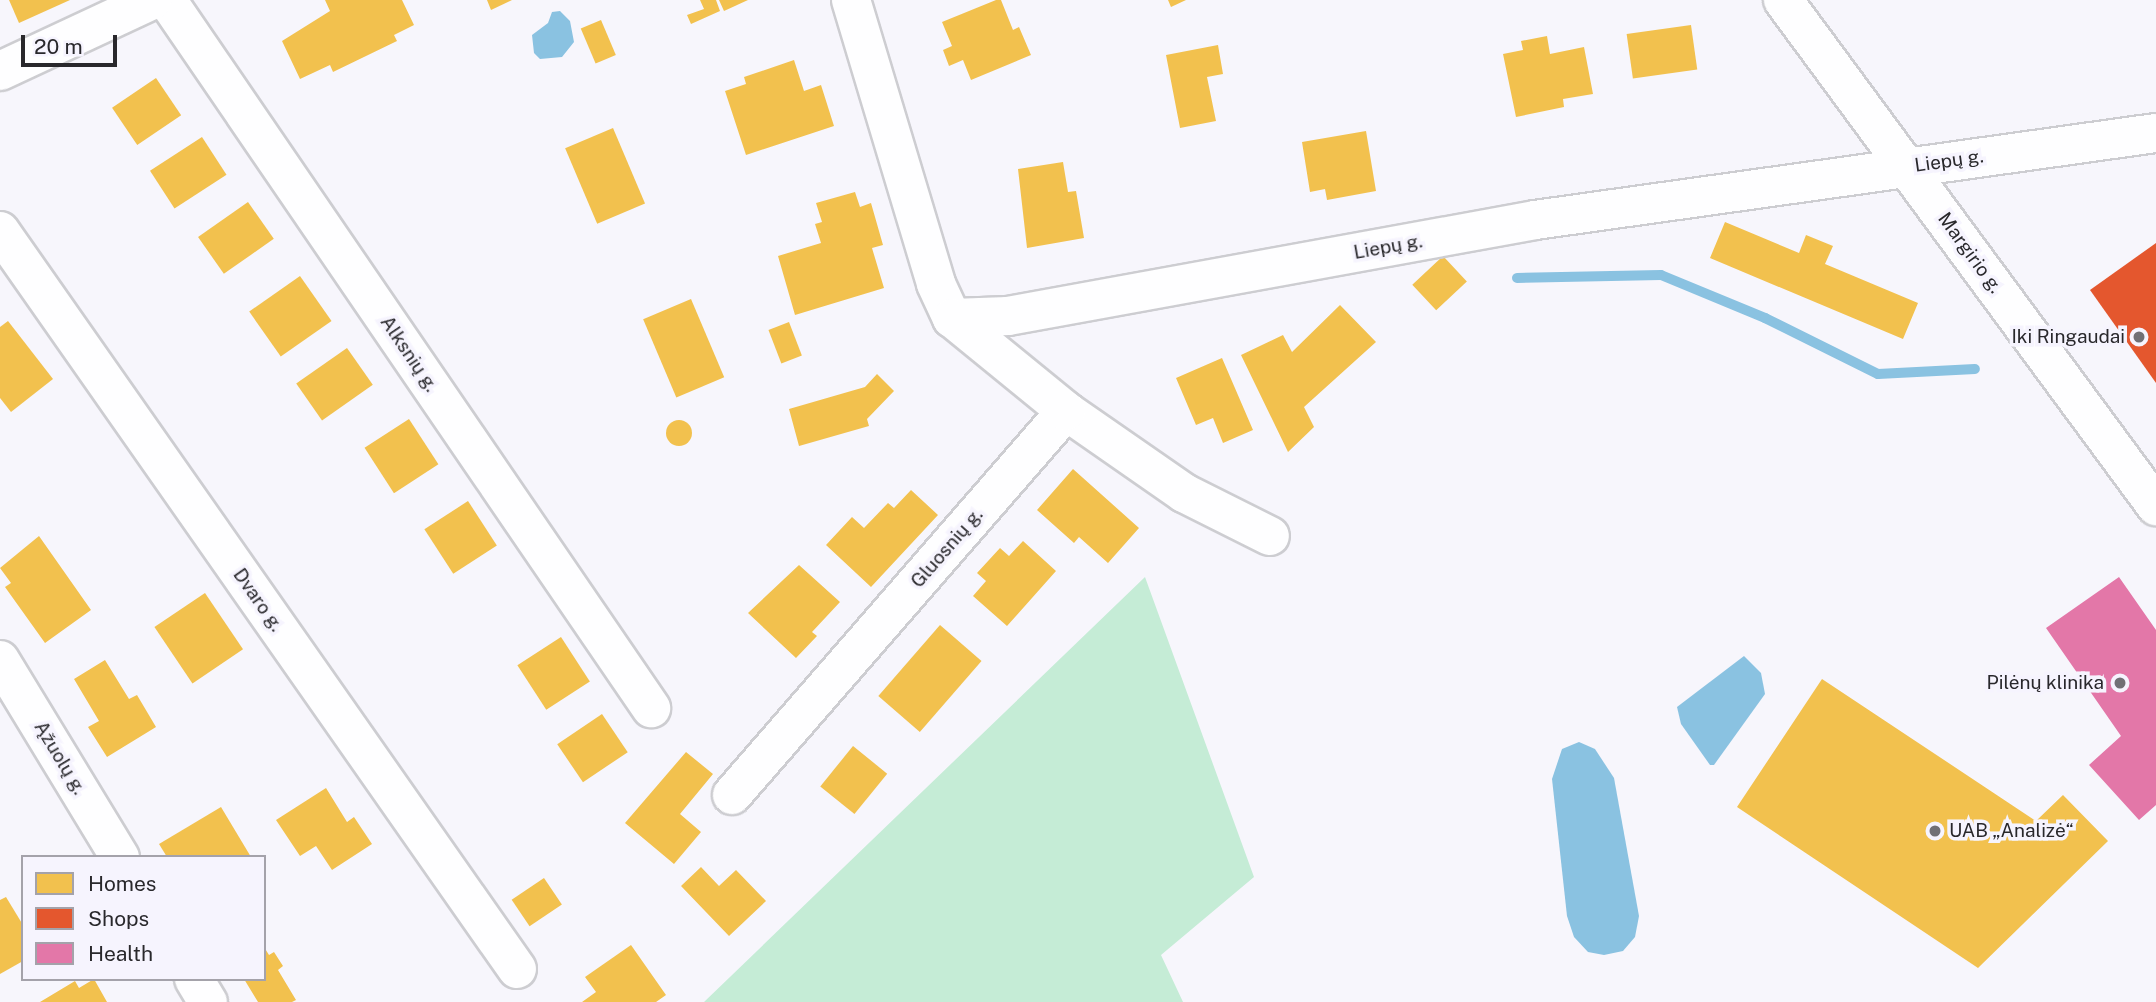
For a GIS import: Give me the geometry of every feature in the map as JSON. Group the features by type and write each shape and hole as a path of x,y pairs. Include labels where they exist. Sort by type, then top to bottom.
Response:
{"street":[{"path":"0,71 152,0"},
{"name":"Alksnių g.","path":"167,0 652,708"},
{"path":"851,0 936,284 953,318 1066,411 1184,493 1270,536"},
{"name":"Margirio g.","path":"1783,0 2156,506"},
{"name":"Liepų g.","path":"953,318 1008,316 1535,220 2156,133"},
{"name":"Dvaro g.","path":"0,231 517,969"},
{"name":"Gluosnių g.","path":"732,795 1066,411"},
{"name":"Ąžuolų g.","path":"0,660 119,855"},
{"path":"195,981 208,1002"}],"green space":[{"path":"1145,577 1254,877 1161,955 1183,1002 704,1002"}],"water":[{"path":"560,11 570,21 574,42 562,57 540,59 534,53 532,35 548,23 552,12"},
{"path":"1744,656 1761,673 1765,694 1714,765 1710,765 1681,724 1677,707"},
{"path":"1579,742 1595,749 1614,778 1639,916 1635,937 1623,951 1604,955 1588,952 1574,937 1567,916 1552,779 1562,749"}],"building: Homes":[{"path":"9,0 70,0 19,23"},
{"path":"325,0 402,0 414,25 394,35 397,41 333,72 330,65 300,79 282,41 330,11"},
{"path":"487,0 512,0 491,10"},
{"path":"700,0 716,0 720,11 691,24 687,15 704,9"},
{"path":"719,0 748,0 724,11"},
{"path":"1001,0 1013,30 1019,27 1031,55 971,80 963,60 949,66 943,50 952,46 942,22"},
{"path":"1168,0 1186,0 1171,7"},
{"path":"601,20 616,55 596,64 581,29"},
{"path":"1691,25 1697,70 1633,79 1627,34"},
{"path":"1547,36 1550,54 1584,47 1593,94 1563,99 1564,107 1516,117 1503,54 1523,50 1521,41"},
{"path":"1218,45 1223,74 1207,77 1216,121 1180,128 1166,55"},
{"path":"794,60 804,91 821,85 834,126 746,155 725,91 746,84 744,77"},
{"path":"156,78 181,115 137,145 112,108"},
{"path":"613,128 645,203 597,224 565,148"},
{"path":"1366,131 1376,191 1327,200 1325,189 1310,192 1302,142"},
{"path":"202,137 227,175 175,209 150,171"},
{"path":"1063,162 1068,192 1076,191 1084,238 1027,248 1018,169"},
{"path":"855,192 860,207 871,203 883,245 872,248 884,288 795,315 778,256 821,243 815,224 822,222 816,203"},
{"path":"248,202 274,239 224,274 198,237"},
{"path":"1725,222 1799,253 1806,235 1833,246 1825,264 1918,303 1903,339 1710,258"},
{"path":"1443,256 1467,282 1436,310 1412,285"},
{"path":"300,276 332,321 281,357 249,312"},
{"path":"691,299 724,377 676,398 643,319"},
{"path":"1340,305 1376,342 1304,407 1314,427 1288,452 1241,355 1283,335 1292,352"},
{"path":"8,321 53,379 11,412 0,398 0,327"},
{"path":"789,322 802,356 781,363 768,330"},
{"path":"347,348 373,385 322,420 296,384"},
{"path":"1222,358 1253,430 1223,443 1213,418 1196,425 1176,378"},
{"path":"877,374 894,391 867,419 869,426 799,446 789,409 865,387"},
{"path":"409,419 438,464 394,493 365,448"},
{"path":"679,420 688,424 692,433 688,442 679,446 670,442 666,433 670,424"},
{"path":"1073,469 1139,528 1108,563 1079,537 1074,543 1037,510"},
{"path":"911,490 938,515 871,587 826,545 852,517 864,528 888,503 894,508"},
{"path":"468,501 497,545 453,574 424,529"},
{"path":"39,536 91,610 45,643 5,587 11,583 0,568"},
{"path":"1023,541 1056,571 1007,626 973,596 986,581 977,573 1000,548 1009,556"},
{"path":"799,565 840,602 812,632 817,636 796,658 748,613"},
{"path":"205,593 243,649 192,683 154,627"},
{"path":"940,625 982,661 920,732 878,696"},
{"path":"561,637 590,681 546,710 517,665"},
{"path":"105,660 129,699 137,695 156,727 107,757 88,727 99,721 74,679"},
{"name":"UAB „Analizė“","path":"1822,679 2036,821 2063,795 2108,841 1978,968 1737,807"},
{"path":"602,714 628,752 583,782 557,744"},
{"path":"853,746 887,774 854,814 820,786"},
{"path":"686,752 713,774 680,814 701,832 674,864 625,823"},
{"path":"326,788 347,822 354,817 372,844 332,870 316,846 300,856 276,820"},
{"path":"221,807 250,855 166,855 159,844"},
{"path":"701,867 719,886 736,870 766,901 729,936 681,886"},
{"path":"544,878 562,905 530,926 512,900"},
{"path":"6,897 21,922 21,962 0,974 0,900"},
{"path":"631,945 666,995 656,1002 582,1002 596,992 585,977"},
{"path":"266,950 269,955 274,952 283,966 278,970 296,1000 258,1002 245,981 266,981"},
{"path":"75,981 79,988 95,981 107,1002 40,1002"}],"building: Shops":[{"name":"Iki Ringaudai","path":"2156,243 2156,383 2090,290"}],"building: Health":[{"name":"Pilėnų klinika","path":"2119,577 2156,630 2156,805 2139,820 2089,765 2121,736 2046,628"}],"waterway":[{"path":"1517,278 1661,275 1765,318 1878,374 1975,369"}],"place":[{"name":"Iki Ringaudai","path":"2139,337"},
{"name":"Pilėnų klinika","path":"2120,683"},
{"name":"UAB „Analizė“","path":"1935,831"}]}
